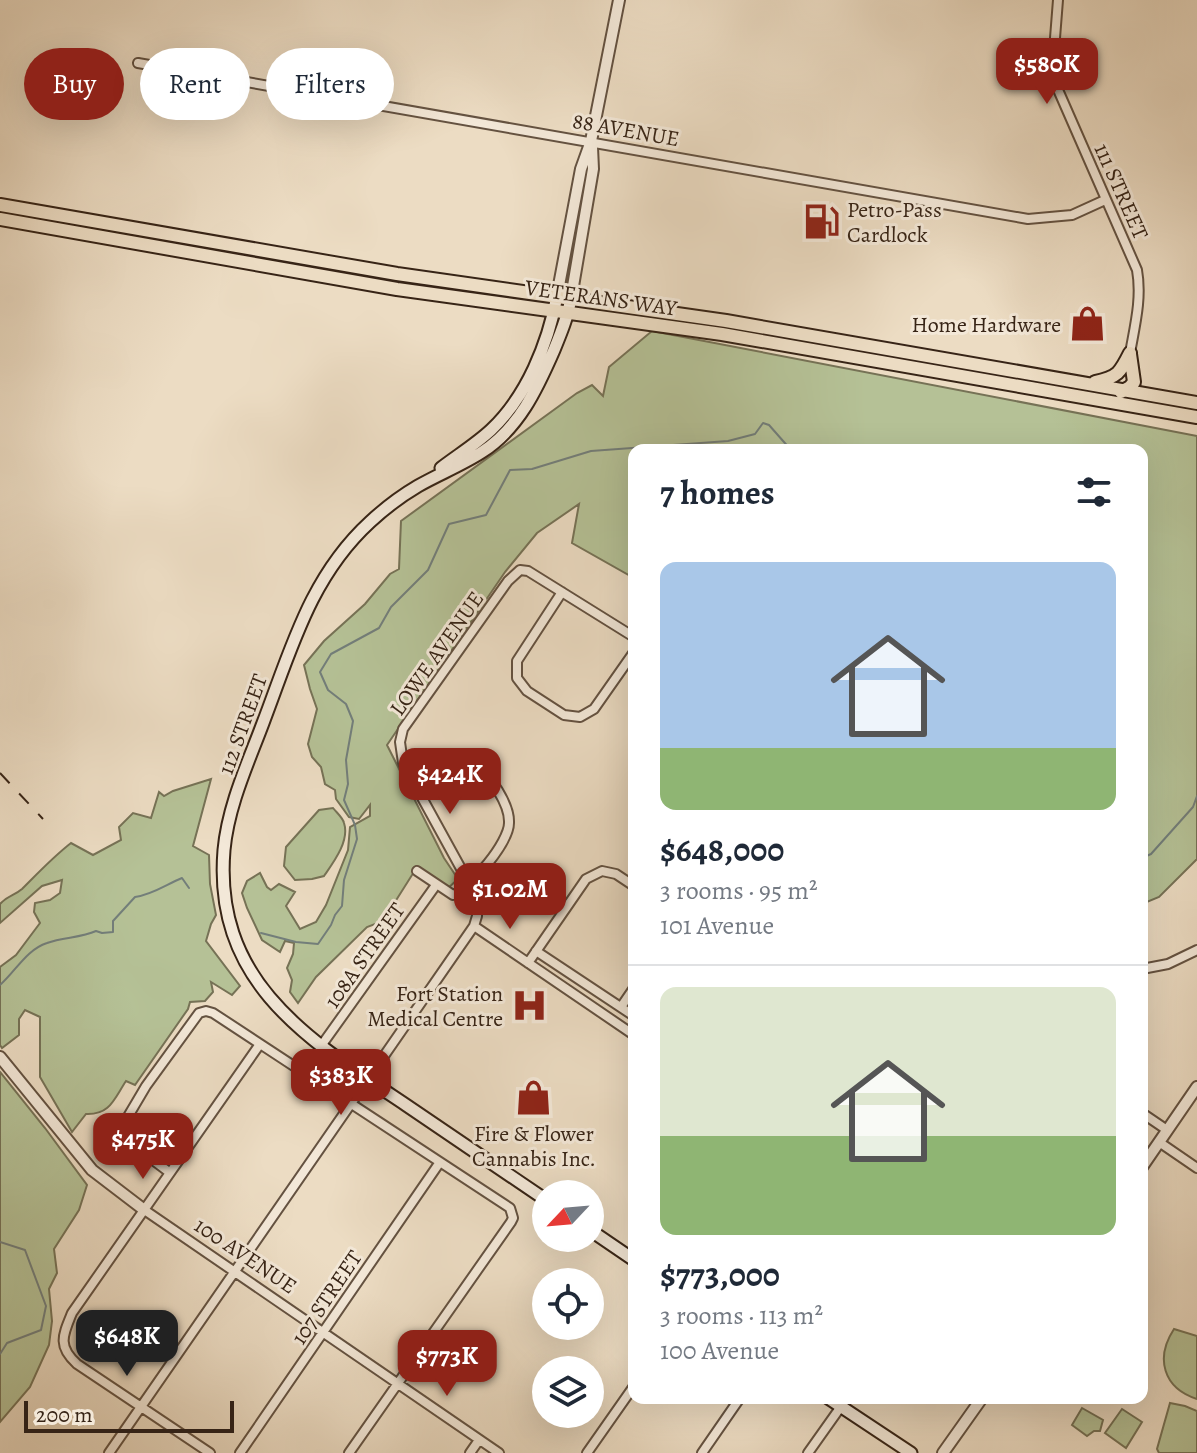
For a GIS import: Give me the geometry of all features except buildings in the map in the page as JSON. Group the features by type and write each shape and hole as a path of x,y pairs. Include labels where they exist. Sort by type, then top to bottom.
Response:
{"main road":[{"name":"VETERANS WAY","path":"0,205 397,274 726,321 1197,403"},
{"name":"VETERANS WAY","path":"0,219 397,289 722,334 1197,417"},
{"name":"112 STREET","path":"532,1191 368,1080 321,1046 280,1010 255,978 240,950 225,898 223,863 232,809 301,621 317,588 354,537 389,506 482,438 514,404 539,356 557,296"},
{"name":"112 STREET","path":"418,486 482,453 515,422 534,394 568,314 571,298"},
{"path":"1083,383 1117,375 1130,353"},
{"path":"1109,402 1134,382 1130,353"},
{"path":"604,1240 628,1256"},
{"path":"847,1404 911,1453"}],"street":[{"name":"112 STREET","path":"557,296 581,169 591,141 619,0"},
{"name":"111 STREET","path":"1058,0 1052,76 1137,270 1139,303 1130,353"},
{"name":"88 AVENUE","path":"138,63 1028,219 1072,215 1105,200"},
{"name":"112 STREET","path":"571,298 593,169 591,141"},
{"name":"LOWE AVENUE","path":"403,763 400,742 403,729 517,572 526,570 628,633"},
{"path":"562,592 517,661 517,678 527,691 564,715 580,717 594,709 628,661"},
{"path":"109,1453 474,926 477,907 470,885 403,763"},
{"path":"403,763 475,765 485,771 508,810 509,827 493,857 470,885 453,895 417,871"},
{"path":"528,963 586,879 602,871 616,874 628,882"},
{"name":"108A STREET","path":"321,1046 436,885"},
{"path":"474,926 628,1031"},
{"path":"1148,968 1168,964 1197,950"},
{"path":"536,951 628,1012"},
{"path":"621,1007 628,997"},
{"path":"169,1172 121,1136 120,1130 146,1086 203,1011 213,1013 512,1211 513,1218 349,1453"},
{"path":"210,1453 77,1364 64,1351 63,1336 72,1313 260,1044"},
{"name":"100 AVENUE","path":"0,1057 92,1170 143,1209 499,1453"},
{"path":"1148,1158 1197,1087"},
{"path":"1148,1117 1167,1130"},
{"path":"1159,1142 1197,1168"},
{"name":"107 STREET","path":"240,1453 440,1162"},
{"path":"587,1453 628,1395"},
{"path":"702,1453 736,1404"},
{"path":"808,1453 843,1404"},
{"path":"943,1453 978,1404"},
{"path":"470,1453 479,1440"}],"green space":[{"path":"652,331 1197,436 1197,859 1159,897 1148,902 1148,444 628,444 628,575 572,543 579,504 537,533 505,572 387,745 444,858 458,879 447,889 416,870 383,921 367,927 316,977 298,1003 290,992 292,980 287,968 294,943 285,941 280,952 262,940 242,893 247,881 260,873 271,890 279,884 295,892 286,906 300,929 316,922 348,850 350,827 370,816 370,805 359,819 349,817 336,799 335,790 325,784 321,767 312,757 308,744 317,709 304,665 324,641 365,604 390,574 399,569 401,521 577,393 592,385 603,396 609,367"},
{"path":"211,779 193,846 209,855 216,915 206,941 240,986 232,995 211,982 213,992 205,1001 190,1002 135,1085 126,1081 106,1109 86,1114 72,1132 40,1077 40,1017 25,1010 19,1019 19,1035 2,1048 0,1045 0,967 16,955 40,923 34,912 35,903 50,900 60,893 62,880 42,886 0,923 0,904 22,889 71,843 93,855 121,840 119,827 133,813 151,818 159,792 164,796"},
{"path":"333,808 342,819 345,830 340,851 324,876 295,880 284,866 286,847 319,810"},
{"path":"0,1072 87,1185 79,1210 54,1249 57,1273 49,1289 52,1321 49,1345 30,1387 0,1422"},
{"path":"1174,1329 1197,1336 1197,1399 1176,1388 1166,1371 1165,1351"},
{"path":"1170,1403 1197,1411 1197,1453 1159,1453 1157,1449"},
{"path":"1082,1408 1103,1420 1100,1431 1087,1436 1072,1425"},
{"path":"1122,1409 1142,1422 1126,1448 1105,1433"}],"waterway":[{"path":"687,444 728,441 755,434 763,423 769,425 786,444"},
{"path":"261,933 318,944 342,906 344,880 357,839 355,825 344,800 348,784 346,760 353,721 346,704 328,690 320,672 331,654 379,628 391,607 428,570 449,524 486,515 510,470 532,469 591,451 628,448"},
{"path":"1148,855 1193,807 1197,796"},
{"path":"0,985 40,946 96,931 113,932 113,921 135,897 182,878 189,888"},
{"path":"0,1242 25,1250 46,1306 41,1330 7,1343 0,1354"}],"railway":[{"path":"0,773 43,819"}],"place":[{"name":"Petro-Pass Cardlock","path":"821,222"},
{"name":"Home Hardware","path":"1087,324"},
{"name":"Fort Station Medical Centre","path":"529,1006"},
{"name":"Fire & Flower Cannabis Inc.","path":"534,1097"}]}
